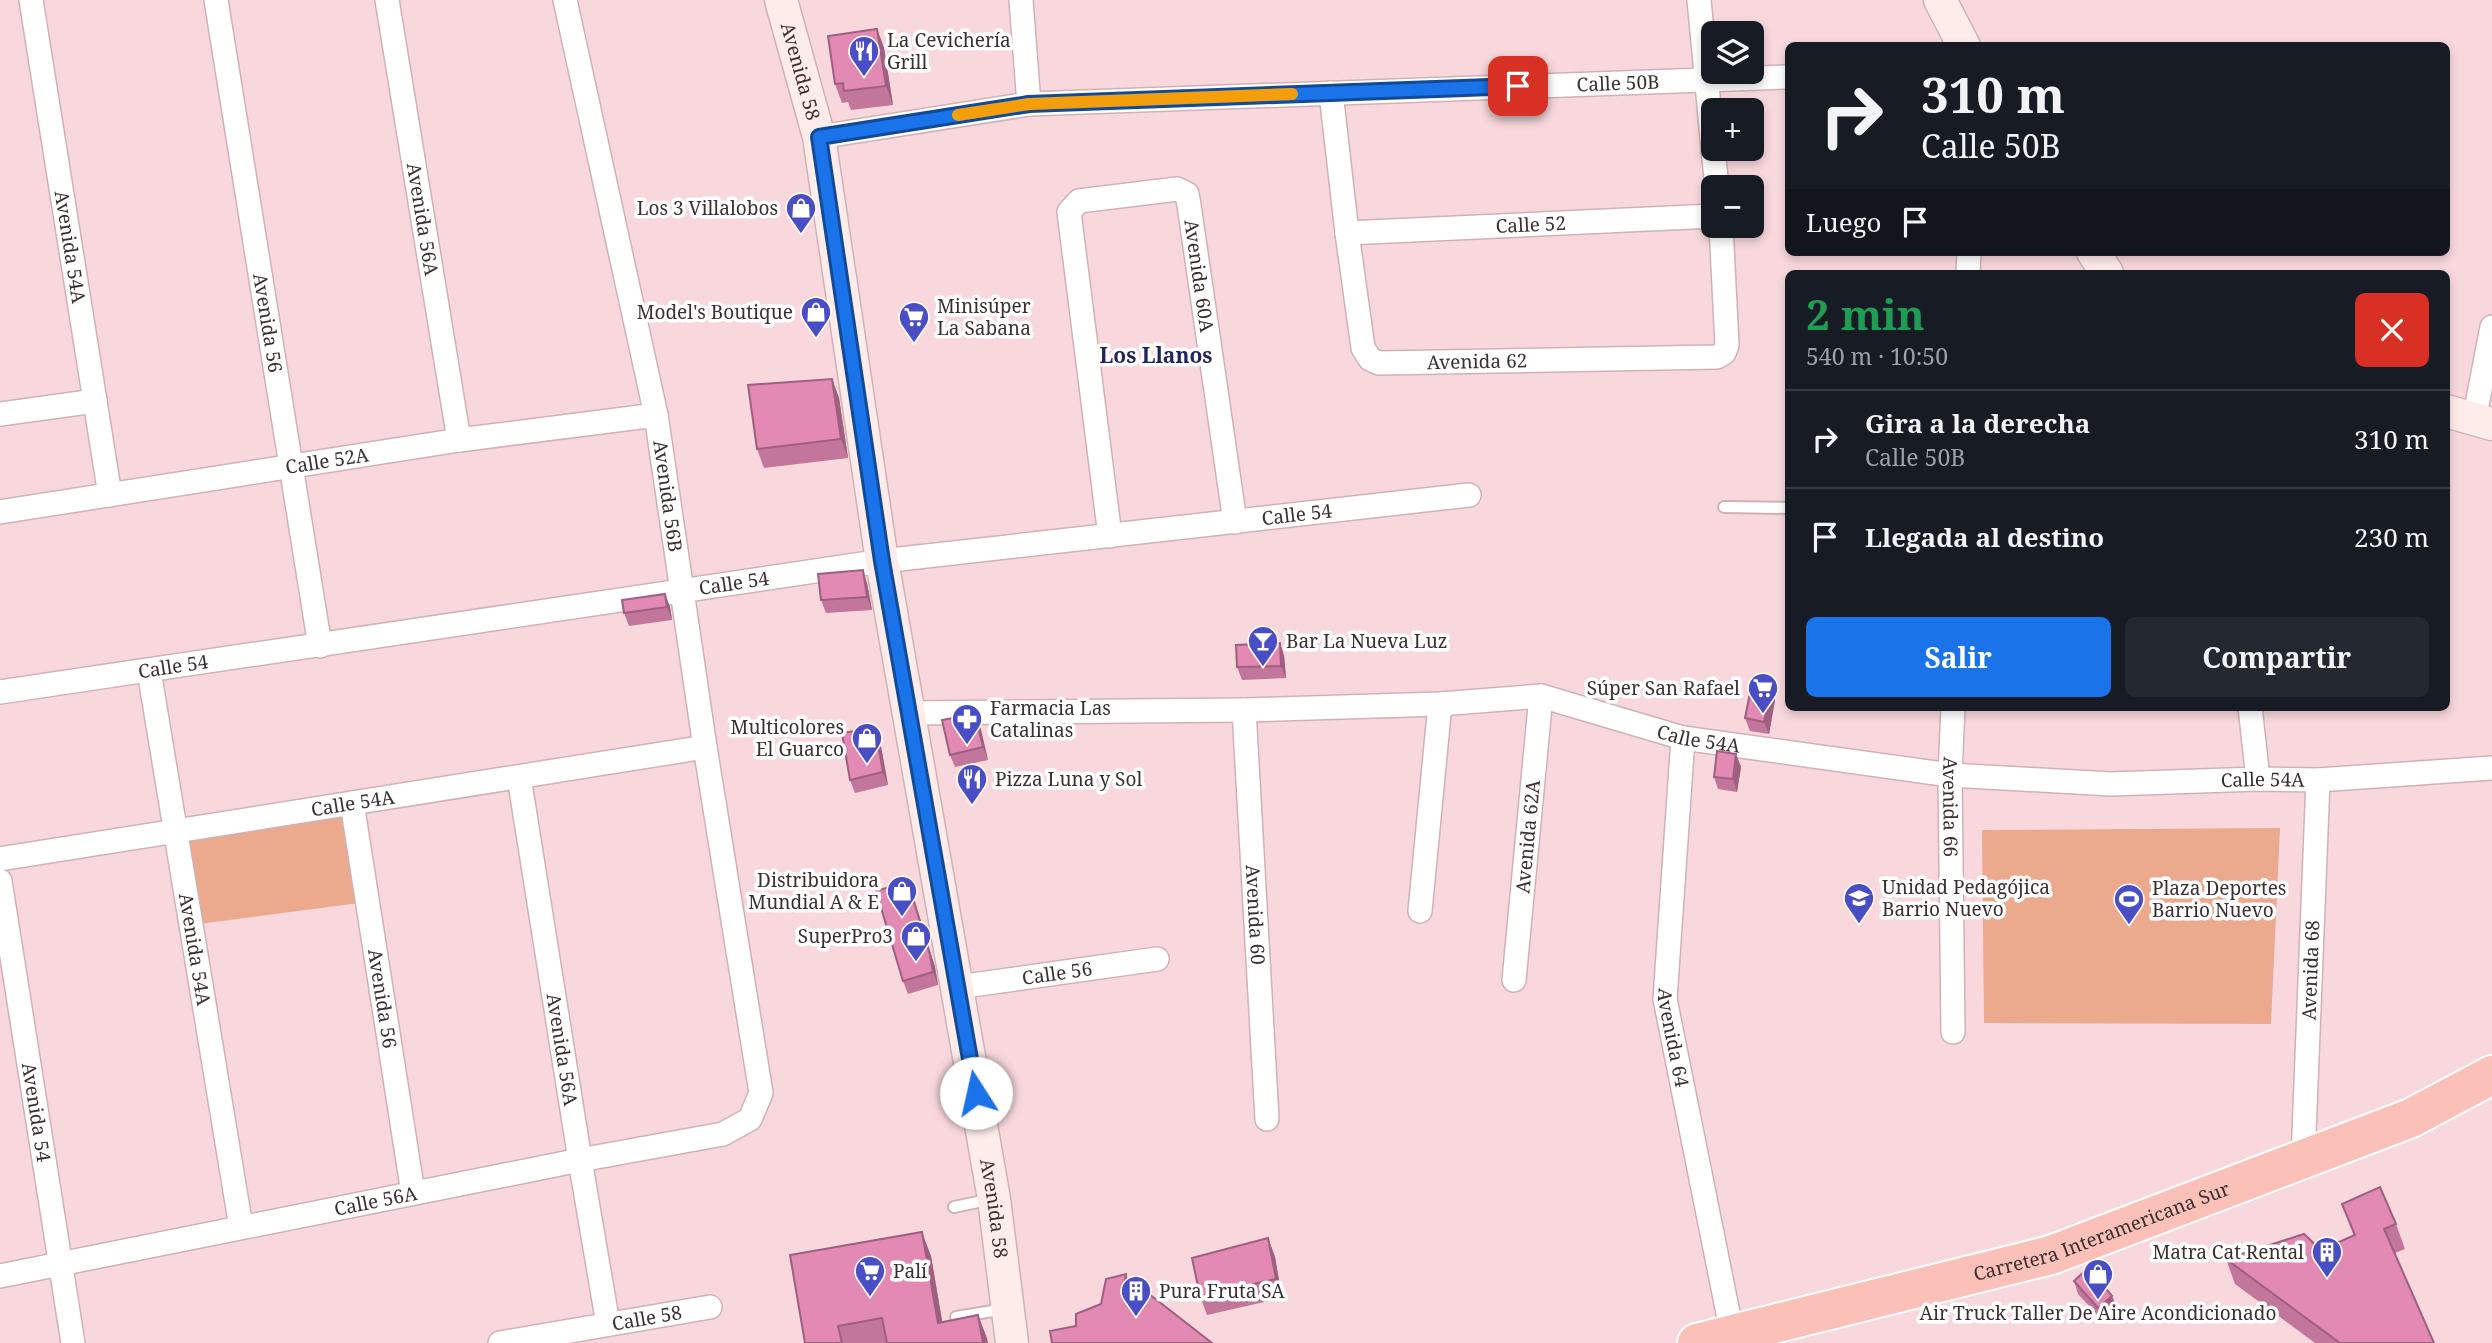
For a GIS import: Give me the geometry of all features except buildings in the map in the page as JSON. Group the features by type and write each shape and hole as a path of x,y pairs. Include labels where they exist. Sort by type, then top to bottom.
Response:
{"highway":[{"name":"Carretera Interamericana Sur","path":"1715,1338 2051,1255 2412,1118 2492,1075"}],"main road":[{"name":"Avenida 58","path":"782,0 819,137 882,561 995,1199 1012,1343"},
{"path":"1940,0 1962,42"},
{"path":"2095,256 2106,270"}],"street":[{"name":"Avenida 54A","path":"31,0 110,495"},
{"name":"Avenida 56","path":"216,0 320,646"},
{"name":"Avenida 56A","path":"387,0 459,440"},
{"name":"Avenida 56B","path":"565,0 656,415 705,747 761,1093 750,1119"},
{"path":"1021,0 1029,104"},
{"path":"1699,0 1701,23"},
{"name":"Calle 50B","path":"1764,78 1785,77"},
{"name":"Calle 50B","path":"819,137 1029,104 1701,80"},
{"name":"Avenida 62","path":"1331,93 1363,348 1370,359 1379,363 1717,357 1724,353 1727,345 1722,238"},
{"name":"Avenida 60A","path":"1110,536 1069,212 1079,201 1177,189 1187,194 1235,522"},
{"name":"Calle 52","path":"1347,233 1701,217"},
{"path":"2471,418 2492,327"},
{"path":"0,414 95,401"},
{"name":"Calle 52A","path":"0,512 459,440 656,415"},
{"name":"Calle 54","path":"0,692 882,561 1469,495"},
{"name":"Avenida 54A","path":"149,671 241,1227"},
{"name":"Calle 54A","path":"909,713 1244,710 1440,704 1541,696 1684,737 1950,775 2111,784 2258,779 2318,780 2492,768"},
{"name":"Avenida 62A","path":"1514,980 1541,696"},
{"path":"1420,911 1440,704"},
{"name":"Avenida 60","path":"1244,710 1267,1119"},
{"name":"Avenida 66","path":"1953,711 1950,775 1953,1032"},
{"path":"2250,711 2258,779"},
{"name":"Avenida 64","path":"1684,737 1665,999 1715,1338"},
{"name":"Calle 54A","path":"0,859 705,747"},
{"name":"Avenida 56A","path":"519,777 608,1324"},
{"name":"Avenida 68","path":"2303,1159 2318,780"},
{"name":"Avenida 56","path":"352,803 413,1193"},
{"name":"Avenida 54","path":"0,881 73,1343"},
{"name":"Calle 56","path":"958,987 1157,959"},
{"name":"Calle 56A","path":"0,1276 723,1134 750,1119"},
{"name":"Calle 58","path":"500,1343 710,1307"}],"lane":[{"path":"1724,508 1785,508"},
{"path":"954,1207 995,1199"},
{"path":"956,1317 1009,1308"}],"shaded area":[{"path":"352,803 367,902 191,925 175,831"},
{"name":"Plaza Deportes Barrio Nuevo","path":"2280,828 2271,1024 1984,1023 1982,830"}],"slow traffic":[{"path":"958,115 1029,104 1292,94"}],"place":[{"name":"La Cevichería Grill","path":"864,78"},
{"name":"Los 3 Villalobos","path":"801,235"},
{"name":"Model's Boutique","path":"816,339"},
{"name":"Minisúper La Sabana","path":"914,344"},
{"name":"Bar La Nueva Luz","path":"1263,668"},
{"name":"Súper San Rafael","path":"1763,715"},
{"name":"Farmacia Las Catalinas","path":"967,746"},
{"name":"Multicolores El Guarco","path":"867,765"},
{"name":"Pizza Luna y Sol","path":"972,806"},
{"name":"Distribuidora Mundial A & E","path":"902,918"},
{"name":"Unidad Pedagójica Barrio Nuevo","path":"1859,925"},
{"name":"Plaza Deportes Barrio Nuevo","path":"2129,926"},
{"name":"SuperPro3","path":"916,963"},
{"name":"Matra Cat Rental","path":"2327,1279"},
{"name":"Palí","path":"870,1298"},
{"name":"Air Truck Taller De Aire Acondicionado","path":"2098,1301"},
{"name":"Pura Fruta SA","path":"1136,1318"}],"district":[{"name":"Los Llanos","path":"1156,355"}],"route":[{"path":"976,1093 882,561 819,137 1029,104 1518,86"}]}
